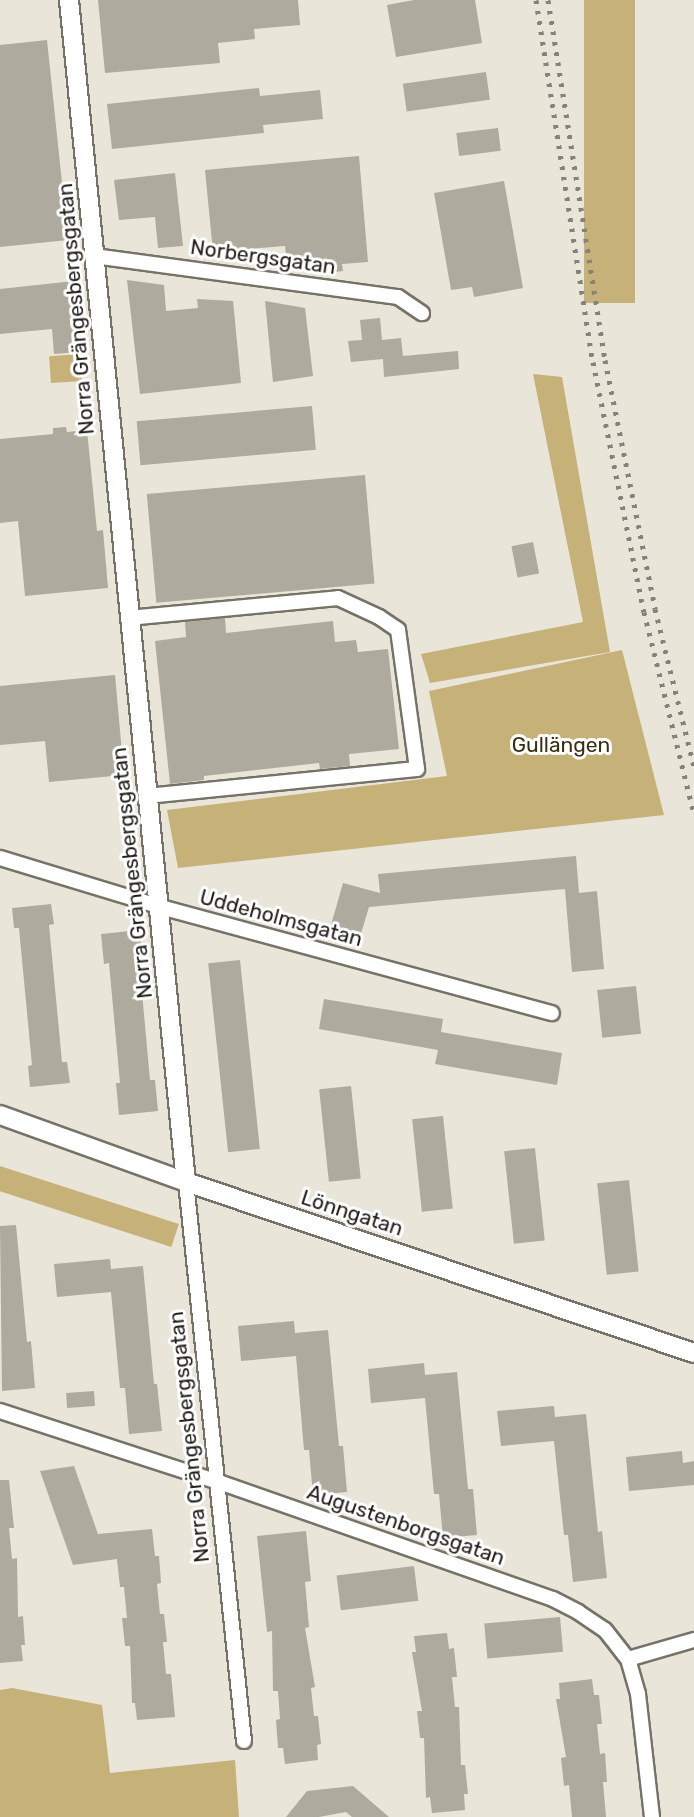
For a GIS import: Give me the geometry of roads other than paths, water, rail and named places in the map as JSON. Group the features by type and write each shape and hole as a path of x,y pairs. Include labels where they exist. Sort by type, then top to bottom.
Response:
{"street":[{"name":"Norra Grängesbergsgatan","path":"69,0 128,618 146,796 161,907 186,1182 244,1741"},
{"name":"Norbergsgatan","path":"94,256 398,298 422,313"},
{"path":"128,618 338,598 379,617 398,630 417,769 146,796"},
{"name":"Uddeholmsgatan","path":"0,858 161,907 552,1013"},
{"name":"Lönngatan","path":"0,1115 186,1182 693,1351"},
{"name":"Augustenborgsgatan","path":"0,1411 216,1480 553,1600 605,1630 628,1658 638,1694 652,1817"},
{"path":"628,1658 694,1640"}],"railway":[{"path":"536,0 593,362 644,612 694,814"},
{"path":"548,0 605,360 655,609 694,767"}],"park label":[{"name":"Gullängen","path":"561,745"}]}
